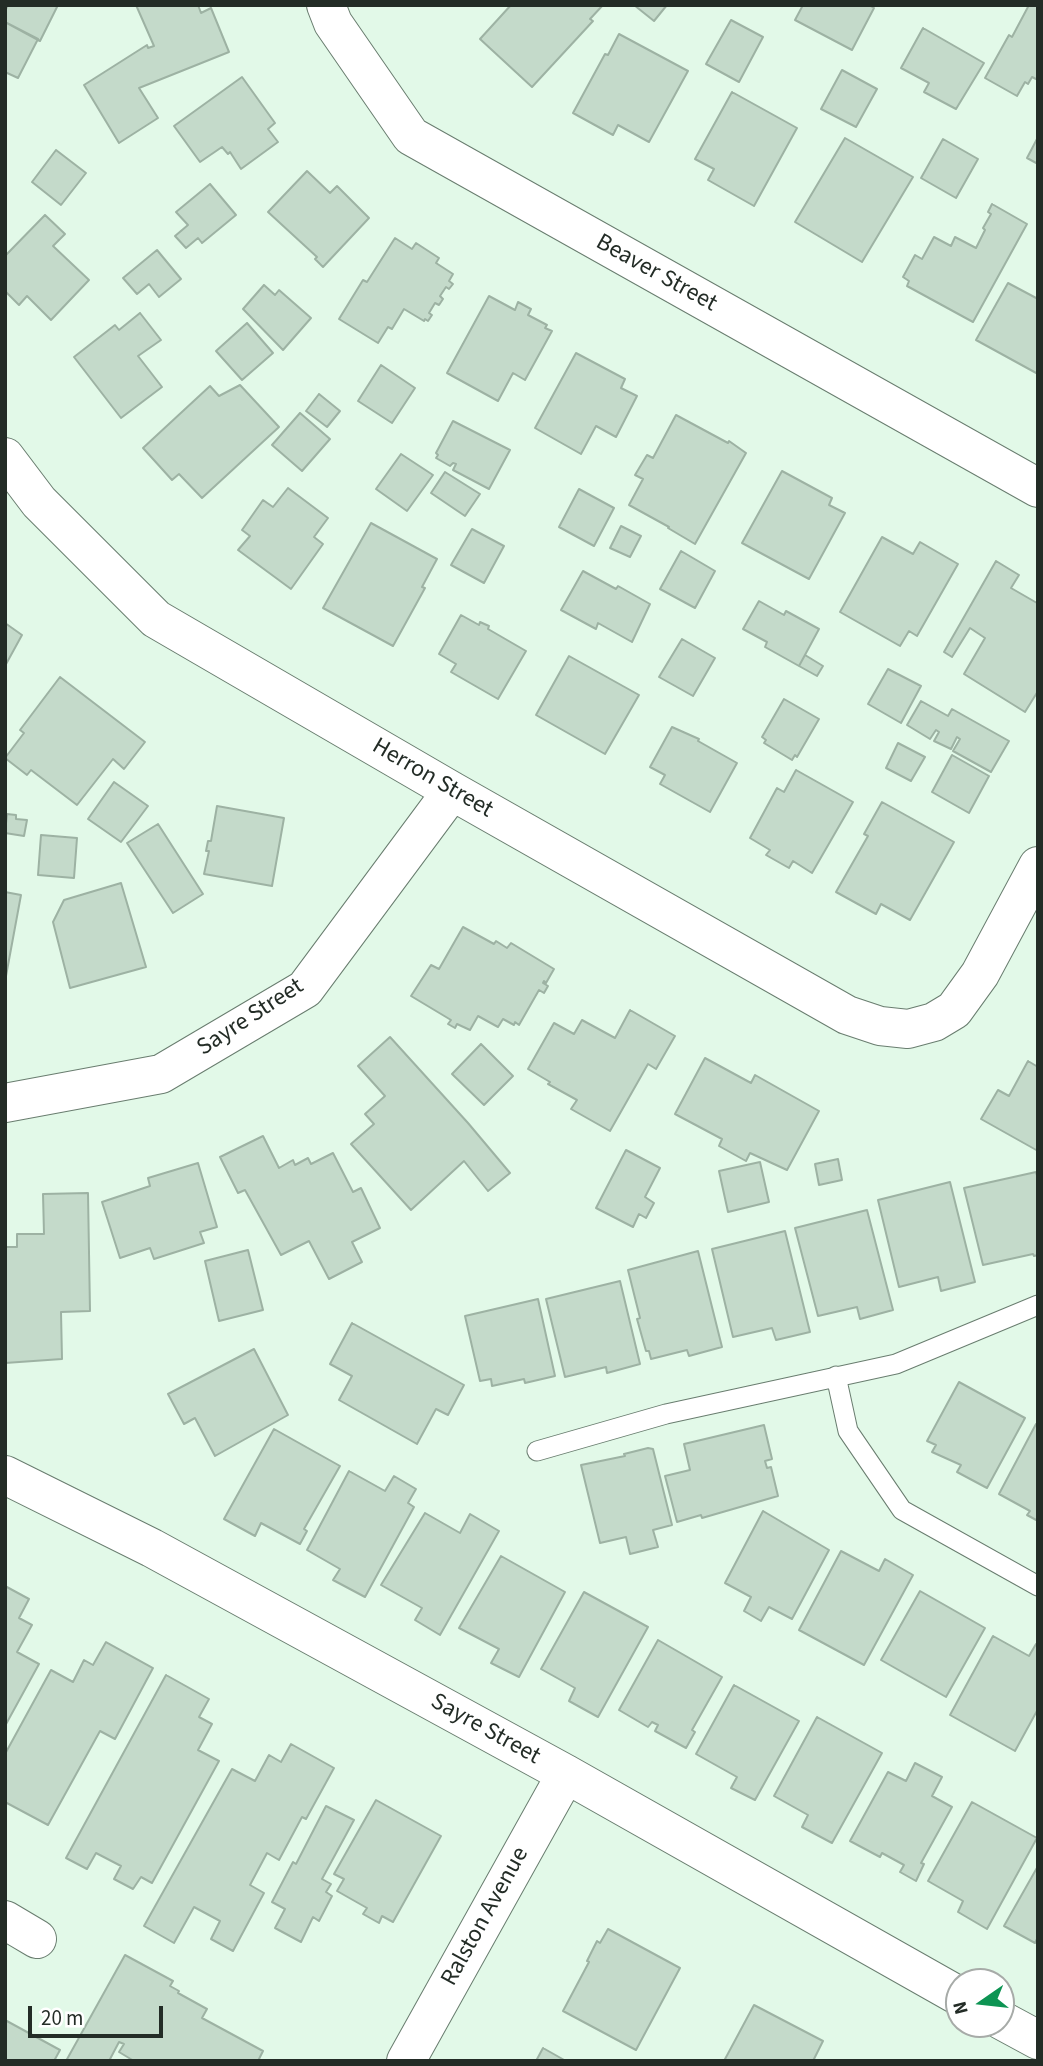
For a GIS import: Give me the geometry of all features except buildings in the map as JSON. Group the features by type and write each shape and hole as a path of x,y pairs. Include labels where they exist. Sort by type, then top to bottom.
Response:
{"street":[{"name":"Beaver Street","path":"326,5 333,23 411,136 1038,488"},
{"name":"Herron Street","path":"5,457 39,502 156,619 847,1014 880,1026 908,1030 934,1022 954,1010 979,974 1038,866"},
{"name":"Sayre Street","path":"5,1103 161,1074 305,989 452,790"},
{"name":"Sayre Street","path":"5,1475 152,1548 566,1774 945,1988"},
{"name":"Ralston Avenue","path":"406,2061 566,1774"},
{"path":"5,1920 37,1939"},
{"path":"1015,2028 1038,2040"}],"lane":[{"path":"537,1451 666,1414 896,1364 1038,1305"},
{"path":"836,1376 848,1431 902,1510 1038,1586"}]}
